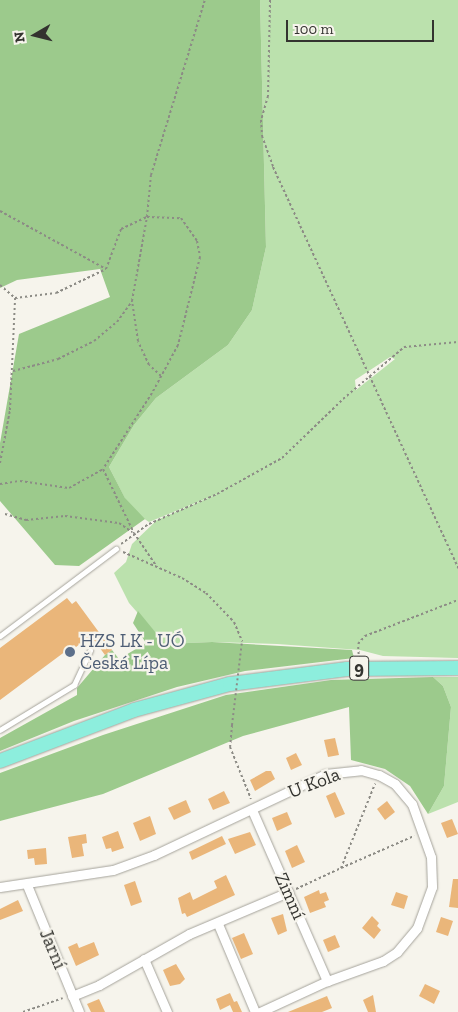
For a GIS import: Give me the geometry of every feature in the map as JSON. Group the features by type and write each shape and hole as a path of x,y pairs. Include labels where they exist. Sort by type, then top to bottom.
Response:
{"main road":[{"name":"9","path":"0,761 110,718 189,694 268,678 359,668 458,668"}],"street":[{"name":"U Kola","path":"0,887 27,885 113,870 154,855 325,774 343,770 379,775 405,795 424,832 431,857 432,887 417,928 397,952 383,961 328,981 260,1012"},
{"name":"Zimní","path":"252,810 328,981"},
{"name":"Jarní","path":"27,885 79,1012"},
{"path":"72,996 99,986 189,934 218,924 288,892"},
{"path":"218,924 255,1012"},
{"path":"144,959 166,1012"}],"lane":[{"path":"0,636 116,549"},
{"path":"0,730 74,685 90,650"}],"path":[{"path":"161,376 149,365 138,341 132,301 147,217 151,174 206,0"},
{"path":"270,0 268,96 261,120 262,136 273,167 458,568"},
{"path":"0,211 106,269"},
{"path":"0,484 20,480 69,488 103,470 178,345 200,257 196,241 181,218 147,217 121,229 106,269 56,293 15,298"},
{"path":"0,284 15,298 10,410 0,463"},
{"path":"12,371 58,359 94,341 117,322 132,301"},
{"path":"252,810 253,805 230,747 242,641 240,630 212,598 187,580 116,549 134,533 282,458 404,347 458,342"},
{"path":"103,470 134,533 156,566"},
{"path":"5,514 26,520 65,516 119,523 134,533"},
{"path":"359,668 358,648 362,638 458,600"},
{"path":"341,868 379,775"},
{"path":"288,892 424,832"},
{"path":"23,1012 72,996"}],"green space":[{"path":"0,0 260,0 266,247 252,310 228,345 156,398 134,425 109,467 125,498 145,519 79,566 55,565 0,501 0,443 19,334 110,297 100,269 17,280 0,288"},
{"path":"260,0 458,0 458,658 383,656 360,650 277,644 212,642 165,644 129,603 114,573 126,562 132,544 157,520 227,490 149,522 131,510 109,467 134,425 156,398 228,345 252,310 266,247","holes":["390,357 395,359 356,390 355,380"]},
{"path":"138,611 165,644 212,642 352,650 354,658 245,671 177,687 74,721 0,751 0,738 77,695 77,688 105,655 112,650 119,659 146,643 133,623"},
{"path":"433,677 458,677 458,802 428,814 444,786 451,707 443,686"},
{"path":"433,677 443,686 451,707 444,786 428,814 410,786 385,769 351,760 349,707 243,736 103,794 0,821 0,773 103,735 226,695 331,680"}],"building":[{"path":"67,598 72,604 76,601 112,650 105,655 91,636 76,647 74,645 0,700 0,648"},
{"path":"335,738 339,755 328,757 324,740"},
{"path":"296,753 302,765 291,770 286,758"},
{"path":"266,771 271,771 275,779 255,791 250,780"},
{"path":"224,791 230,803 213,810 208,799"},
{"path":"335,792 345,814 335,818 326,796"},
{"path":"186,800 191,812 174,820 168,808"},
{"path":"387,801 395,812 385,820 377,809"},
{"path":"287,812 292,824 277,831 272,818"},
{"path":"150,816 156,834 140,841 133,823"},
{"path":"452,819 458,834 447,838 441,823"},
{"path":"118,831 124,848 112,852 111,848 106,849 102,837"},
{"path":"250,832 256,845 235,854 228,839"},
{"path":"86,834 87,843 82,844 84,856 72,858 68,837"},
{"path":"222,836 226,844 192,860 189,852"},
{"path":"297,845 305,862 292,868 285,851"},
{"path":"46,848 47,864 35,865 34,858 28,859 27,850"},
{"path":"226,875 235,895 187,917 185,913 182,914 178,898 190,892 193,900 217,888 214,881"},
{"path":"453,879 458,879 458,908 449,907"},
{"path":"135,881 142,902 131,906 124,885"},
{"path":"319,890 320,894 326,892 329,900 324,902 326,907 310,913 304,897"},
{"path":"396,892 408,896 404,909 391,905"},
{"path":"18,900 23,911 0,920 0,909"},
{"path":"283,914 287,931 278,935 271,918"},
{"path":"372,916 379,923 377,926 381,930 374,939 362,928"},
{"path":"441,917 453,921 448,936 436,932"},
{"path":"244,933 253,954 241,959 232,938"},
{"path":"335,935 340,947 328,952 323,940"},
{"path":"94,942 99,955 76,966 68,947 77,943 79,948"},
{"path":"176,964 185,979 180,984 170,986 163,970"},
{"path":"425,984 440,991 434,1004 419,996"},
{"path":"230,993 234,1002 237,1001 242,1012 233,1012 230,1005 220,1010 216,999"},
{"path":"373,995 376,1012 368,1012 363,1000"},
{"path":"327,996 332,1008 322,1012 288,1012"},
{"path":"99,999 105,1012 91,1012 87,1004"}],"place":[{"name":"HZS LK - UÓ Česká Lípa","path":"70,652"}]}
